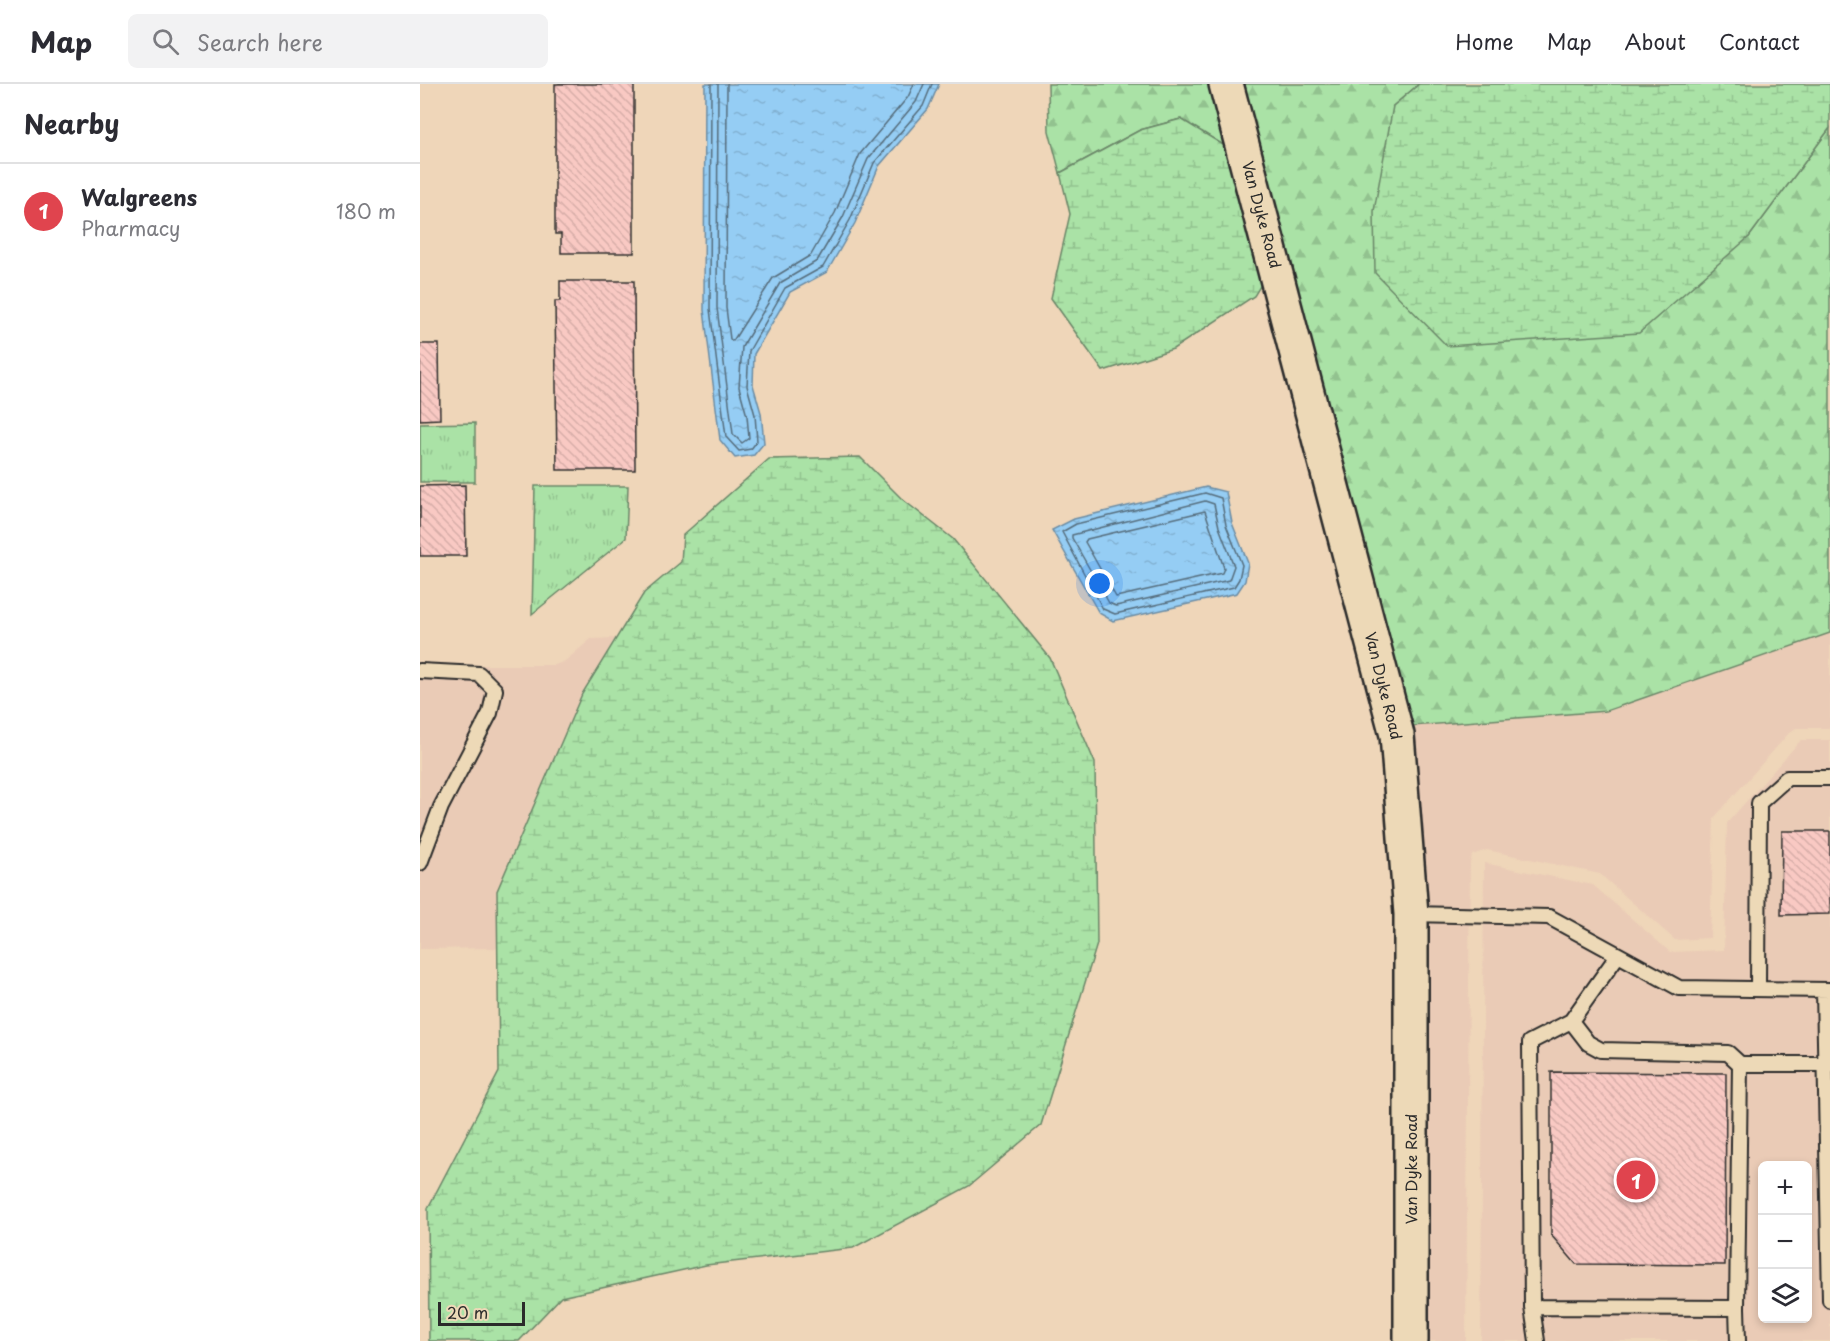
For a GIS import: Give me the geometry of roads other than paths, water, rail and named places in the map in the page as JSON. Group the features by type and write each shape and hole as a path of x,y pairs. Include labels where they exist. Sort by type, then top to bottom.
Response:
{"street":[{"name":"Van Dyke Road","path":"1226,84 1397,735 1411,914 1411,1341"}],"lane":[{"path":"420,671 479,674 495,690 495,696 490,713 441,807 420,863"},
{"path":"1758,989 1759,803 1787,778 1830,778"},
{"path":"1411,914 1549,917 1679,988 1827,990 1825,1064 1828,1115 1830,1300"},
{"path":"1537,1341 1532,1307 1530,1042 1571,1021 1618,955"},
{"path":"1571,1021 1588,1043 1601,1050 1728,1053 1740,1064 1737,1341"},
{"path":"1740,1064 1825,1064"},
{"path":"1532,1307 1737,1308"}],"water":[{"path":"705,84 939,84 928,109 879,166 855,223 827,272 790,292 754,354 753,385 761,413 764,443 754,455 735,458 720,440 704,310"},
{"path":"1206,487 1226,492 1232,523 1248,563 1245,581 1237,593 1113,621 1099,613 1052,530 1074,519"}],"place":[{"name":"Walgreens","path":"1636,1180"}]}
